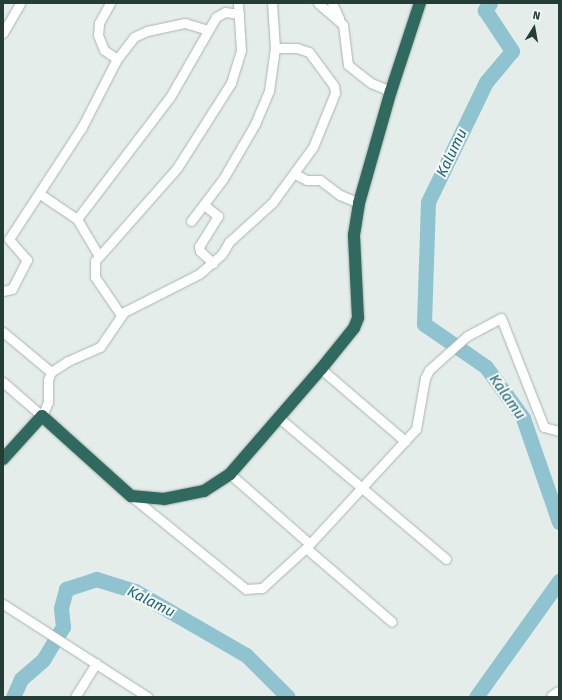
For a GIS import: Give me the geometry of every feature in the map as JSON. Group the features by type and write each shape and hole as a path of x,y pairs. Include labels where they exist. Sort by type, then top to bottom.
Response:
{"highway":[{"path":"3,459 42,416 131,496 164,499 204,491 230,474 321,369 354,328 358,318 354,235 359,203 391,91 420,3"}],"main road":[{"path":"553,697 559,693"}],"street":[{"path":"3,33 20,3"},
{"path":"110,3 99,23 98,35 104,50 117,59"},
{"path":"121,315 95,277 94,266 99,256 177,168 228,89 241,50 238,3"},
{"path":"191,220 223,179 260,113 269,92 275,48 272,3"},
{"path":"318,3 339,20"},
{"path":"332,3 346,38 348,65 371,83 391,91"},
{"path":"77,219 170,97 208,30 219,14 239,14"},
{"path":"3,291 12,289 27,260 9,241 82,127 117,59 134,37 147,31 185,23 208,30"},
{"path":"3,382 42,416 48,402 48,380 51,372 100,347 121,315 191,280 213,263 229,242 272,203 295,174 318,137 335,90 309,52 297,48 275,48"},
{"path":"295,174 307,180 320,180 340,195 359,203"},
{"path":"40,194 77,219 99,256"},
{"path":"204,205 218,216 199,246 200,250 213,263"},
{"path":"131,496 251,590 262,588 308,546 405,441 418,424 426,375 442,356 467,336 501,318 544,427 559,431"},
{"path":"3,332 51,372"},
{"path":"321,369 405,441"},
{"path":"278,417 446,559"},
{"path":"230,474 392,622"},
{"path":"3,604 148,697"},
{"path":"75,697 96,664"}],"waterway":[{"name":"Kalumu","path":"490,3 485,10 512,51 486,82 428,202 424,324 486,367 523,418 559,522"},
{"name":"Kalamu","path":"13,697 21,679 43,660 63,627 61,608 66,589 96,579 135,591 246,655 288,697"},
{"name":"Kalamu","path":"476,697 559,581"}]}
